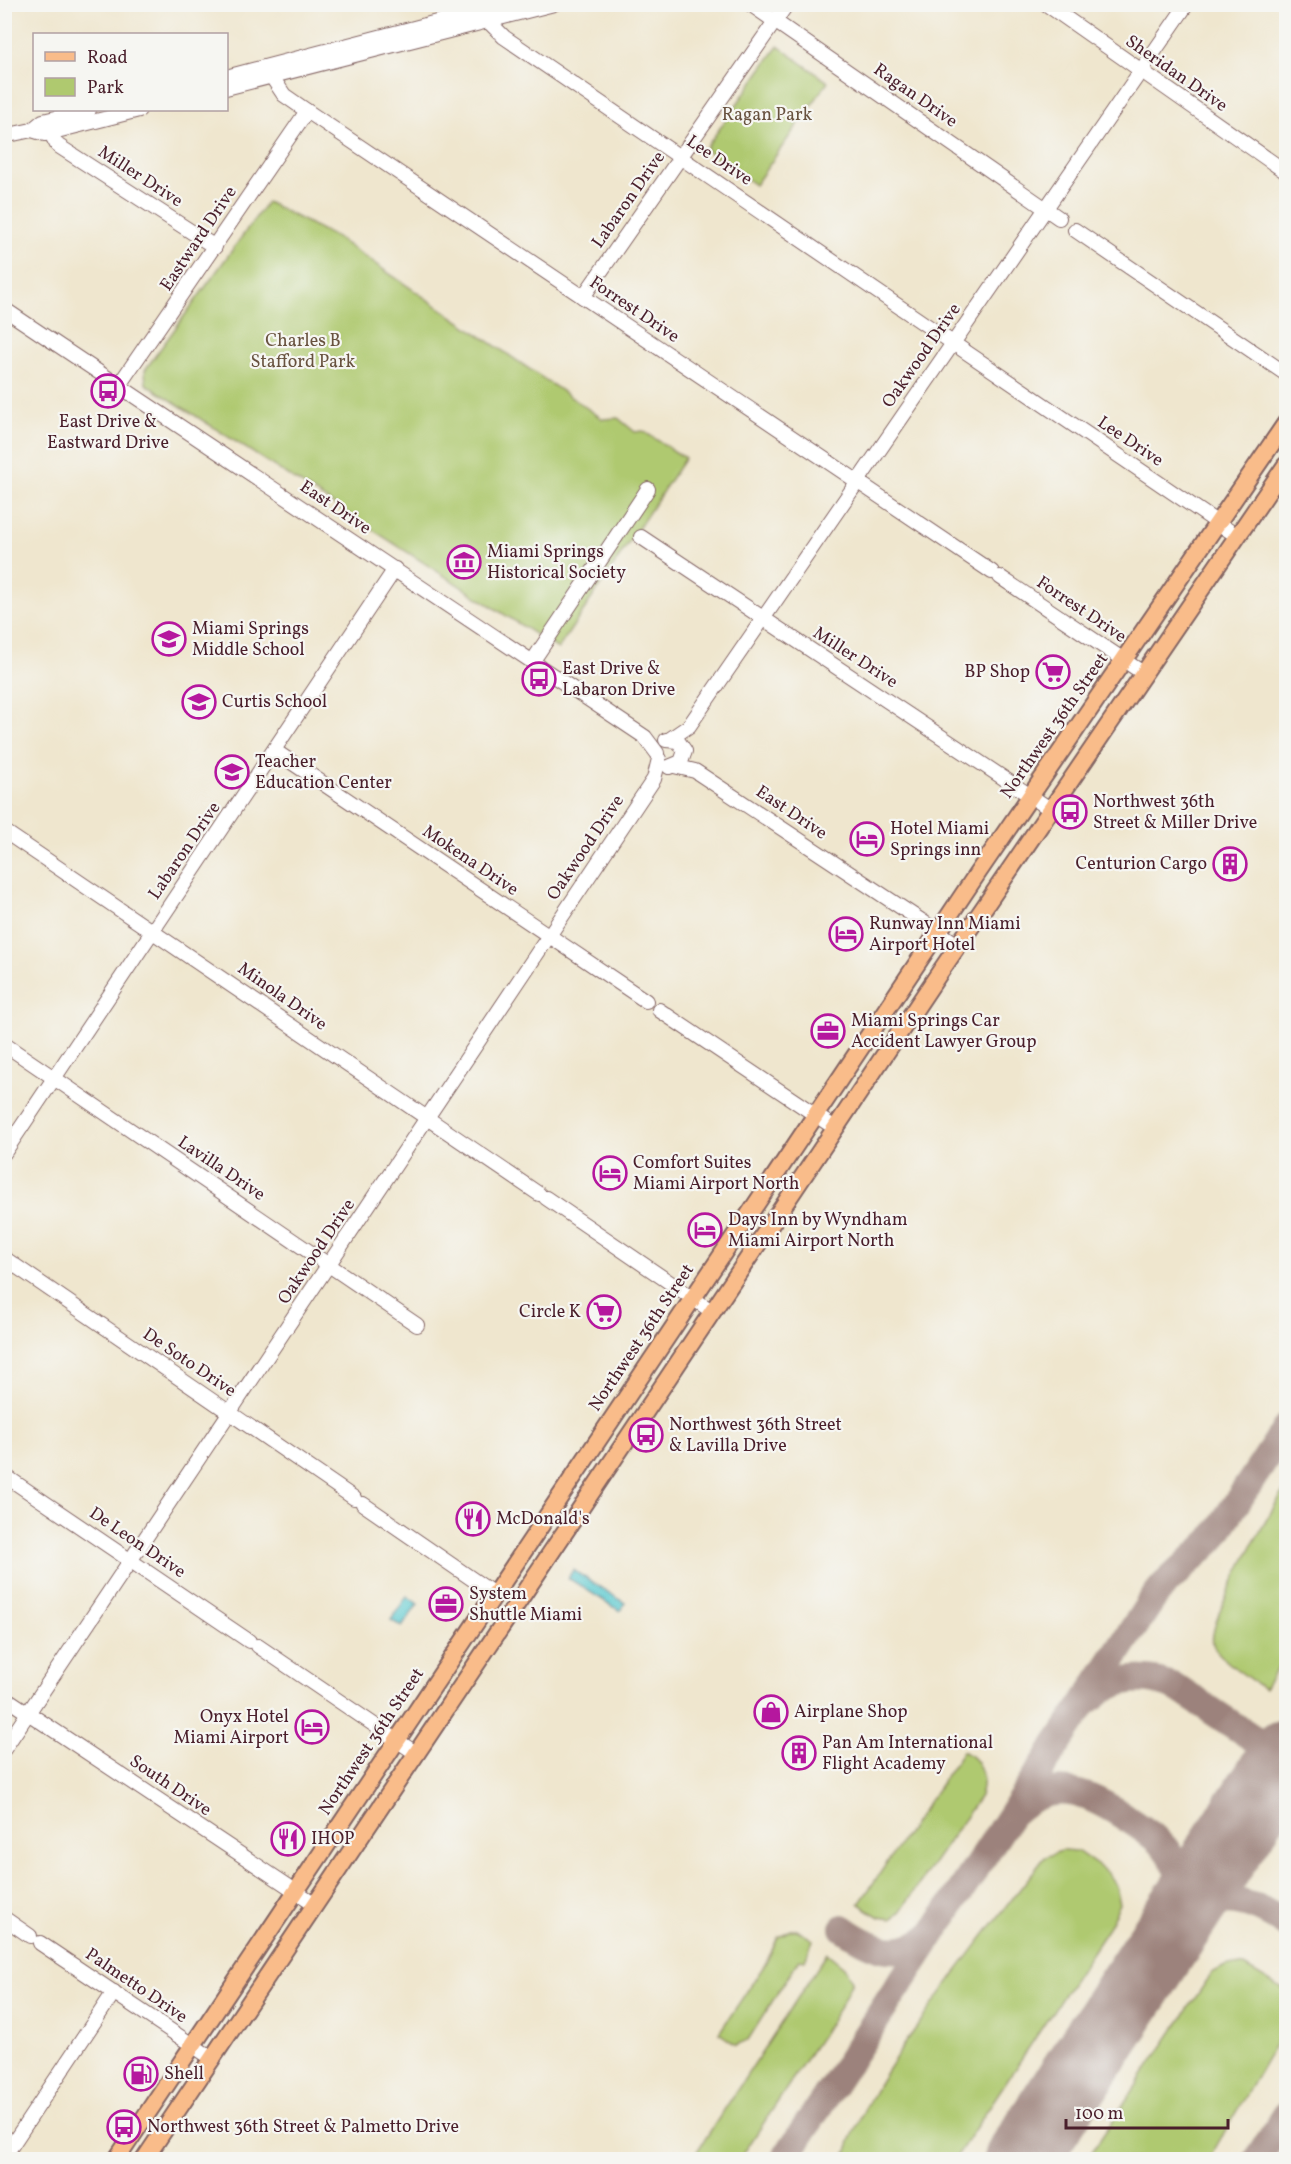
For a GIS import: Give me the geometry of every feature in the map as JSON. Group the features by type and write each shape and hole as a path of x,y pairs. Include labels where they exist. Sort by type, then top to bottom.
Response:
{"main road":[{"name":"Northwest 36th Street","path":"116,2160 938,932 1287,423"},
{"path":"144,2160 958,945 1287,465"},
{"path":"573,1476 593,1490"},
{"path":"480,1660 481,1641 500,1608 494,1594"}],"street":[{"path":"228,87 269,73 506,4"},
{"path":"228,77 269,73 554,4"},
{"name":"Ragan Drive","path":"750,4 1059,218"},
{"name":"Labaron Drive","path":"583,297 787,4"},
{"name":"Sheridan Drive","path":"1046,4 1287,172"},
{"name":"Oakwood Drive","path":"668,740 687,729 857,482 949,340 1047,210 1187,4"},
{"name":"Lee Drive","path":"488,21 504,37 932,329"},
{"name":"Forrest Drive","path":"269,73 284,95 307,111 1143,673"},
{"path":"32,130 44,121 85,111"},
{"path":"4,136 32,130 50,132 135,111"},
{"name":"Eastward Drive","path":"119,385 307,111"},
{"name":"Miller Drive","path":"50,132 57,145 215,247"},
{"path":"1075,230 1287,374"},
{"name":"East Drive","path":"4,309 645,738 665,761 695,771 958,945"},
{"name":"Lee Drive","path":"949,340 1237,536"},
{"path":"532,662 648,489"},
{"name":"Miller Drive","path":"641,537 1050,809"},
{"name":"Labaron Drive","path":"4,1153 395,569"},
{"name":"Oakwood Drive","path":"684,751 687,729"},
{"name":"East Drive","path":"645,738 668,740"},
{"path":"668,740 678,741 684,751 681,762 665,761 659,745 668,740"},
{"name":"Mokena Drive","path":"275,751 646,1001"},
{"name":"East Drive","path":"684,751 695,771"},
{"name":"Oakwood Drive","path":"4,1749 428,1120 665,761"},
{"name":"Minola Drive","path":"4,831 713,1312"},
{"path":"659,1010 835,1128"},
{"name":"Lavilla Drive","path":"4,1044 417,1325"},
{"name":"De Soto Drive","path":"4,1258 494,1594"},
{"name":"De Leon Drive","path":"4,1475 417,1754"},
{"name":"South Drive","path":"4,1697 315,1904"},
{"name":"Palmetto Drive","path":"4,1918 213,2059"},
{"path":"4,2157 114,1992"}],"green space":[{"name":"Ragan Park","path":"778,46 828,82 755,185 705,149"},
{"name":"Charles B Stafford Park","path":"267,202 337,238 603,419 618,418 635,432 643,431 685,458 558,649 146,384 145,370"},
{"path":"1286,1488 1286,1656 1264,1689 1221,1656 1213,1644 1214,1632 1219,1613 1241,1566"},
{"path":"963,1751 975,1759 981,1770 983,1782 980,1796 900,1912 892,1919 879,1917 859,1904"},
{"path":"1063,1850 1077,1851 1108,1873 1116,1886 1120,1904 1106,1931 955,2159 844,2159 850,2141 875,2091 932,2006 979,1941 1045,1857"},
{"path":"790,1930 797,1930 813,1940 805,1960 799,1959 748,2040 736,2045 719,2033 766,1963 778,1937"},
{"path":"827,1953 844,1967 852,1981 840,2007 740,2159 692,2159"},
{"path":"1227,1965 1244,1966 1283,1989 1286,1997 1286,2025 1209,2159 1087,2159 1212,1973"}],"water":[{"path":"573,1570 625,1603 620,1611 568,1578"},
{"path":"407,1596 418,1604 402,1627 391,1620"}],"taxiway":[{"path":"784,2160 1152,1600 1163,1586 1212,1540 1286,1428"},
{"path":"1089,1700 1099,1692 1121,1682 1144,1680 1167,1684 1179,1689 1286,1760"},
{"path":"1015,1811 1045,1793 1060,1791 1074,1793 1103,1804 1157,1840 1173,1859 1180,1885 1177,1914 1165,1941"},
{"path":"1170,1934 1198,1910 1225,1902 1254,1907 1286,1924"},
{"path":"843,1928 865,1942 898,1950 921,1942 932,1934"},
{"path":"1257,2160 1286,2115"}],"runway":[{"path":"1021,2160 1286,1756"}],"place":[{"name":"East Drive & Eastward Drive","path":"108,391"},
{"name":"Miami Springs Historical Society","path":"464,562"},
{"name":"Miami Springs Middle School","path":"169,639"},
{"name":"BP Shop","path":"1053,672"},
{"name":"East Drive & Labaron Drive","path":"539,679"},
{"name":"Curtis School","path":"199,702"},
{"name":"Teacher Education Center","path":"232,772"},
{"name":"Northwest 36th Street & Miller Drive","path":"1070,812"},
{"name":"Hotel Miami Springs inn","path":"867,839"},
{"name":"Centurion Cargo","path":"1230,864"},
{"name":"Runway Inn Miami Airport Hotel","path":"846,934"},
{"name":"Miami Springs Car Accident Lawyer Group","path":"828,1031"},
{"name":"Comfort Suites Miami Airport North","path":"610,1173"},
{"name":"Days Inn by Wyndham Miami Airport North","path":"705,1230"},
{"name":"Circle K","path":"604,1312"},
{"name":"Northwest 36th Street & Lavilla Drive","path":"646,1435"},
{"name":"McDonald's","path":"473,1519"},
{"name":"System Shuttle Miami","path":"446,1604"},
{"name":"Airplane Shop","path":"771,1712"},
{"name":"Onyx Hotel Miami Airport","path":"312,1727"},
{"name":"Pan Am International Flight Academy","path":"799,1753"},
{"name":"IHOP","path":"288,1839"},
{"name":"Shell","path":"141,2074"},
{"name":"Northwest 36th Street & Palmetto Drive","path":"124,2127"}]}
